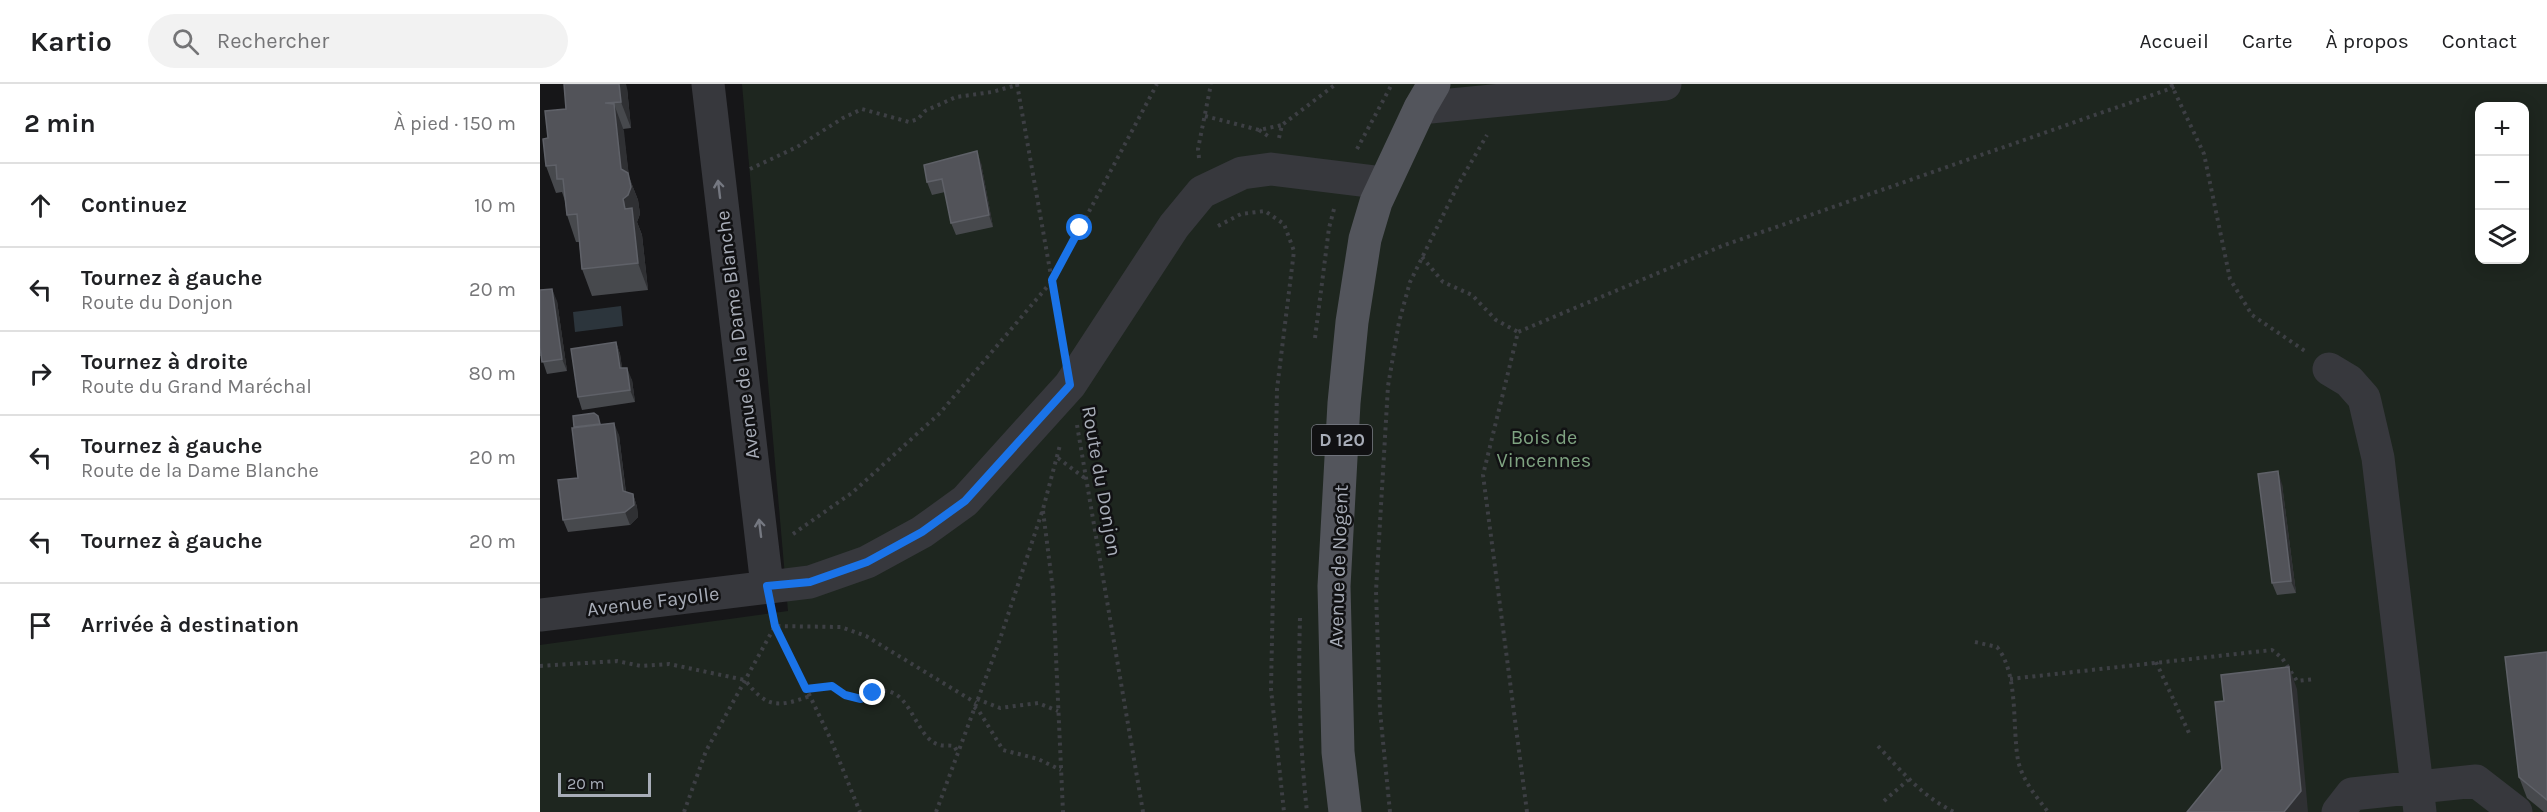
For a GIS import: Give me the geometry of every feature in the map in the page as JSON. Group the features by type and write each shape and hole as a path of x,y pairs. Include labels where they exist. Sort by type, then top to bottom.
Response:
{"main road":[{"name":"Avenue de Nogent","path":"1345,812 1338,752 1334,585 1344,403 1365,239 1384,183 1427,96"}],"street":[{"name":"Avenue de la Dame Blanche","path":"708,84 767,586"},
{"path":"1427,96 1508,98 1665,84"},
{"path":"1202,192 1242,173 1272,169 1384,183"},
{"name":"Avenue Fayolle","path":"540,615 810,582 855,566 922,532 965,501 1070,385 1174,226 1202,192"},
{"path":"2329,369 2349,381 2364,398 2378,458 2419,799"},
{"path":"2338,812 2352,794 2419,799 2476,781 2516,812"}],"path":[{"path":"745,173 810,140 843,118 862,109 909,122 956,97 992,92 1017,84"},
{"name":"Route du Donjon","path":"1017,84 1143,812"},
{"path":"786,535 795,534 853,492 940,413 1052,280 1157,84"},
{"path":"1202,192 1198,149 1211,84"},
{"path":"1205,116 1259,130 1282,125 1336,84"},
{"path":"1358,147 1392,84"},
{"path":"1518,332 1722,246 2177,84"},
{"path":"2172,86 2204,154 2230,279 2253,315 2329,369"},
{"path":"1390,812 1380,711 1376,591 1388,386 1399,322 1410,282 1459,183 1508,98"},
{"path":"1278,143 1282,125"},
{"path":"1213,230 1241,214 1265,211 1284,224 1294,251 1277,389 1271,689 1284,812"},
{"path":"1422,256 1443,282 1472,295 1496,320 1518,332"},
{"path":"1518,332 1483,476 1527,812"},
{"path":"1058,458 1086,480"},
{"path":"936,812 998,645 1043,509 1053,590 1063,812"},
{"path":"767,586 775,626 810,696 860,812"},
{"path":"684,812 706,751 775,626"},
{"path":"775,626 841,627 866,636 976,703 1000,708 1038,703 1058,711"},
{"path":"1975,642 1997,647 2006,662 2010,679 2018,761 2031,789 2048,812"},
{"path":"2010,679 2272,650 2282,658 2297,681 2314,679"},
{"path":"540,666 591,661 617,661 641,666 669,664 745,680 767,701 783,705 810,696"},
{"path":"2156,662 2189,733"},
{"path":"806,689 832,686 845,695 861,699 879,691 888,691 904,701 931,740 939,745 954,746 958,751"},
{"path":"976,703 1003,750 1038,759 1061,770"},
{"path":"1878,746 1908,780 1935,802 1954,812"},
{"path":"1884,801 1908,780"}],"green space":[{"name":"Bois de Vincennes","path":"742,84 2547,84 2547,812 540,812 540,645 788,611"}],"shaded area":[{"path":"621,306 623,326 575,332 573,312"}],"building":[{"path":"564,84 619,84 621,102 605,103 614,104 621,169 628,173 631,187 628,195 623,199 625,209 632,208 638,263 582,269 577,214 567,215 563,179 557,179 556,165 546,166 543,139 548,138 545,111 566,109"},
{"path":"977,151 989,215 951,223 942,179 927,182 924,165"},
{"path":"552,289 562,359 542,362 540,290"},
{"path":"616,342 620,368 627,368 630,390 578,397 571,349"},
{"path":"594,413 598,416 600,424 574,427 573,416"},
{"path":"614,423 623,491 633,494 634,505 625,512 563,520 558,480 578,478 572,428"},
{"path":"2278,471 2291,581 2272,583 2258,474"},
{"path":"2547,652 2547,800 2519,777 2505,657"},
{"path":"2289,667 2301,791 2284,812 2187,812 2222,769 2215,702 2224,701 2221,675"}],"route":[{"path":"873,693 861,699 845,695 832,686 806,689 775,626 767,586 810,582 867,562 922,532 965,501 1070,385 1052,280 1080,228"}]}
